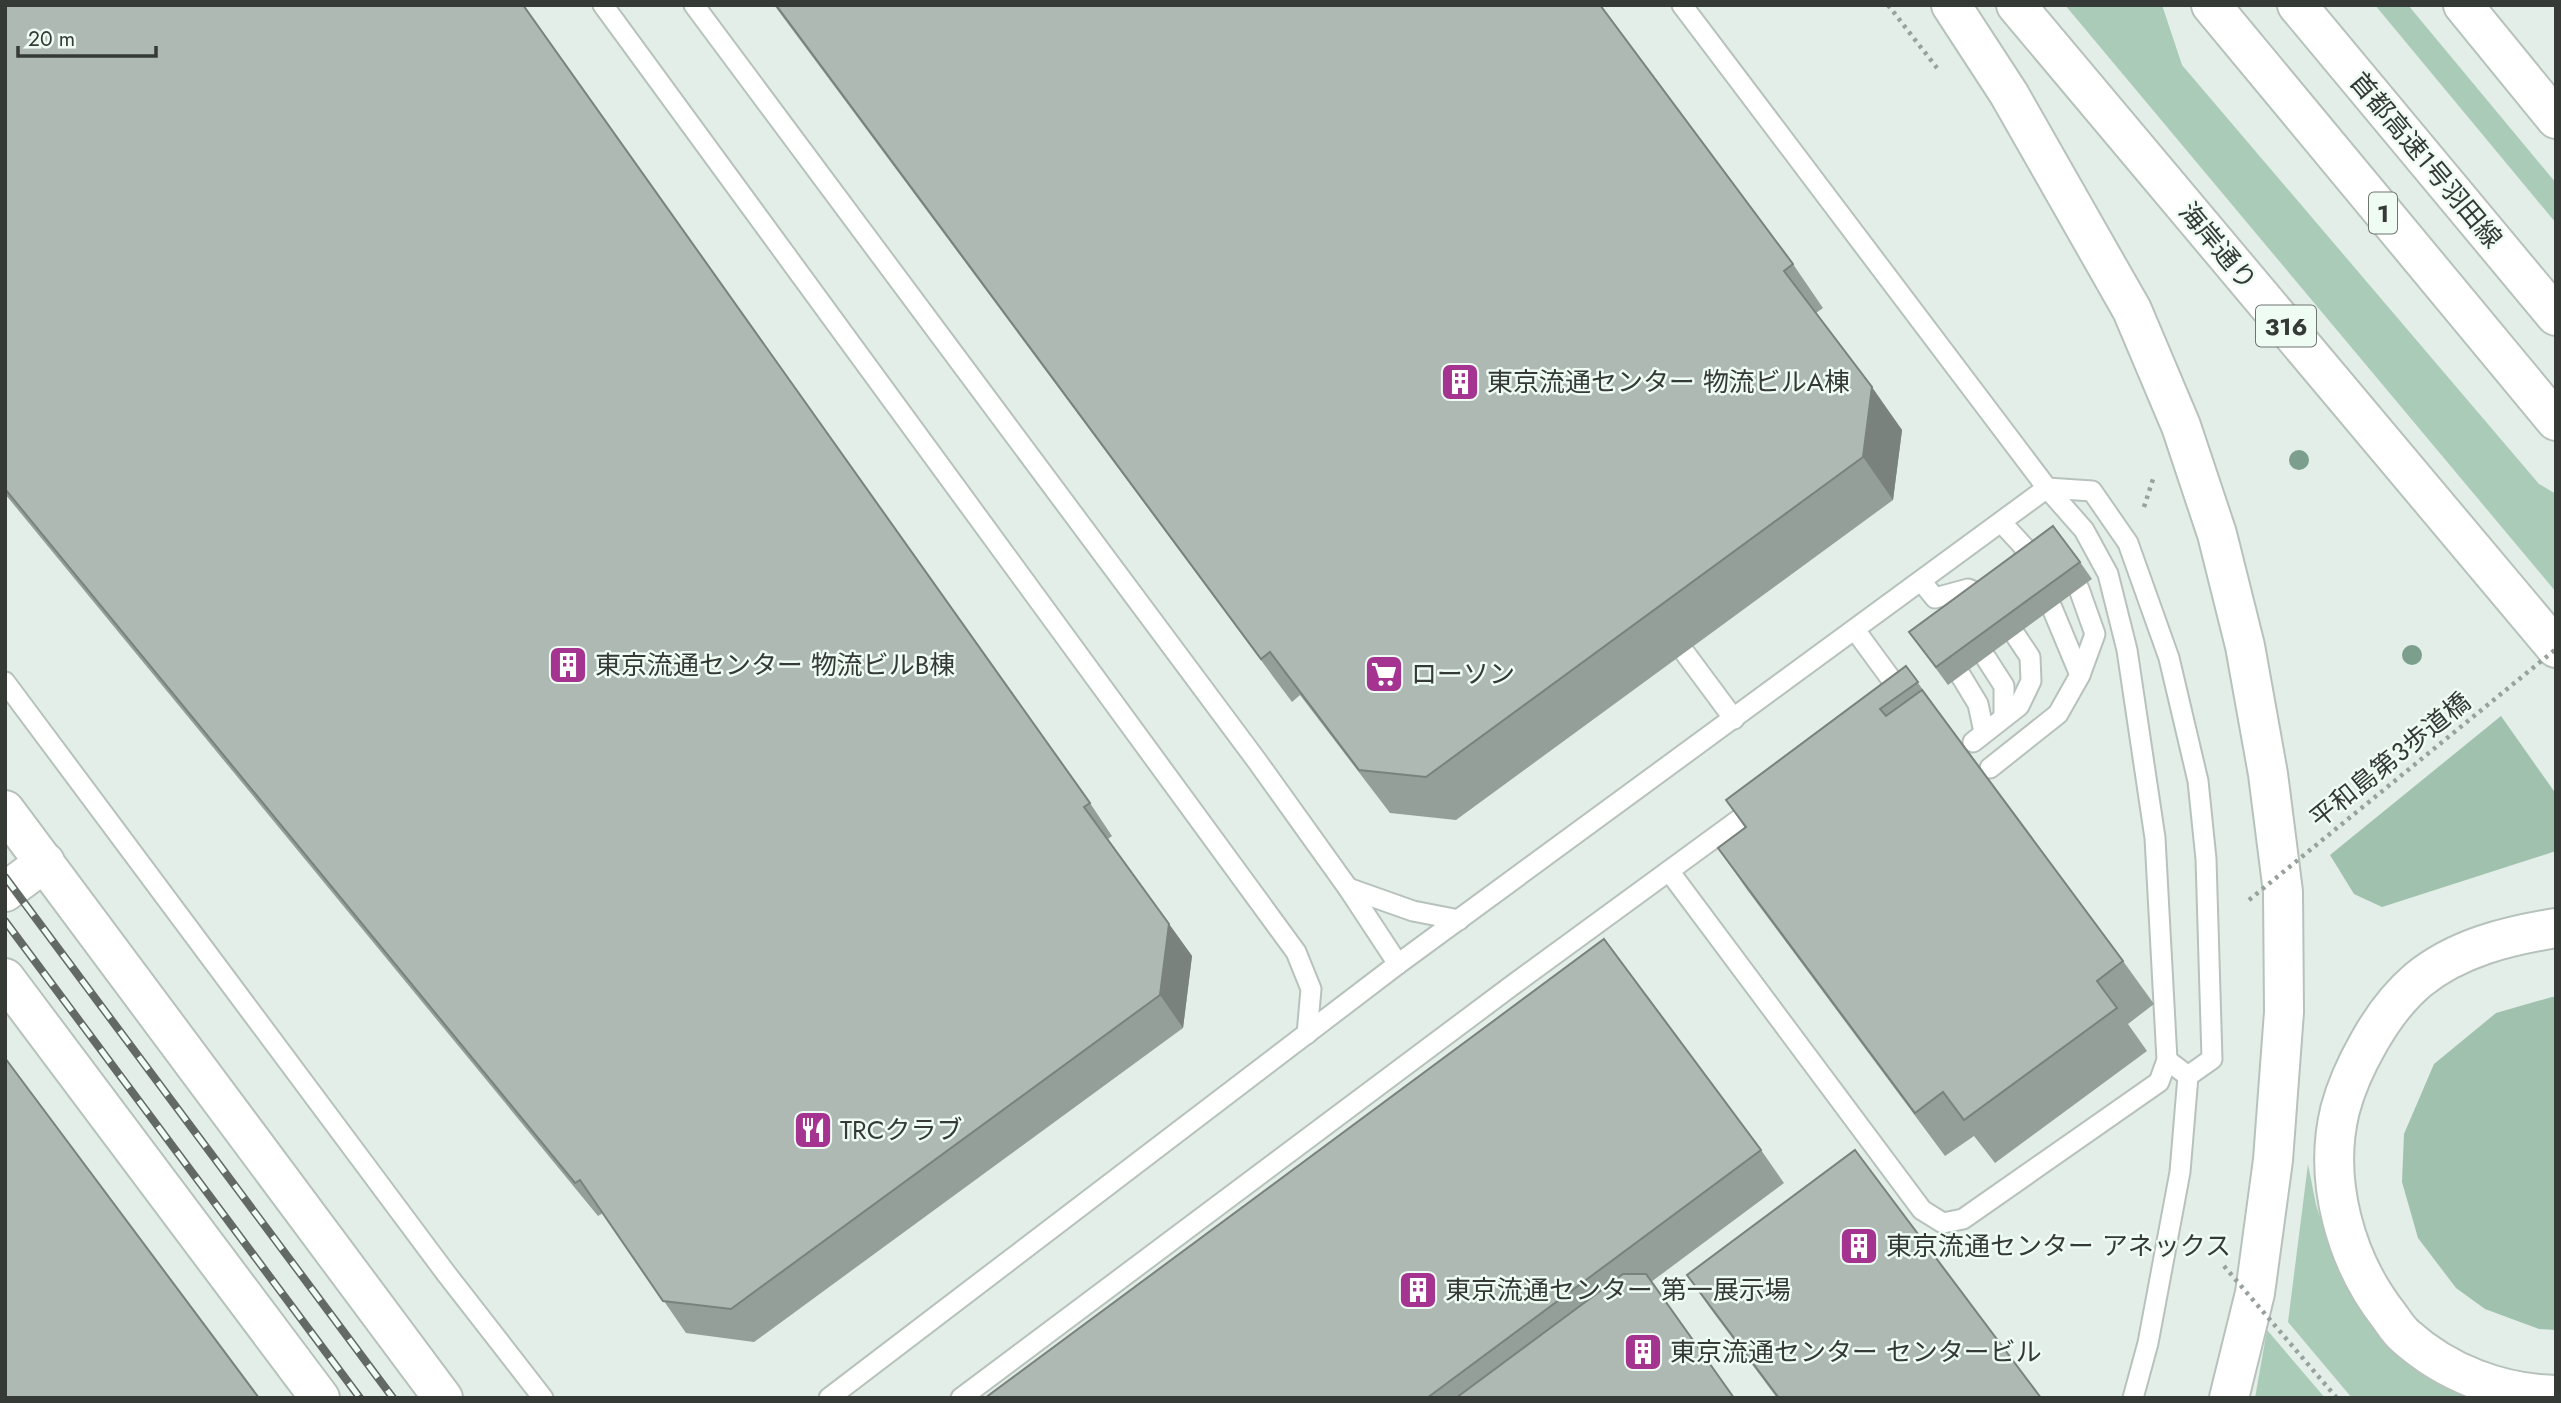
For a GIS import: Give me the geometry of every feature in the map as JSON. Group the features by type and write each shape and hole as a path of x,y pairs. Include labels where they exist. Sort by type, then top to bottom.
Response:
{"main road":[{"path":"1951,5 2009,94 2132,310 2181,426 2217,534 2245,646 2268,774 2283,892 2284,1012 2273,1160 2257,1279 2229,1398"},
{"name":"海岸通り","path":"2016,5 2556,648"},
{"name":"1","path":"2211,5 2556,421"},
{"name":"首都高速1号羽田線","path":"2297,5 2556,316"},
{"path":"2463,5 2556,119"},
{"path":"5,810 443,1398"},
{"path":"5,892 45,862"},
{"path":"2556,928 2509,936 2464,952 2418,979 2382,1018 2357,1063 2340,1111 2334,1159 2339,1208 2353,1253 2375,1298 2404,1335 2445,1366 2496,1387 2556,1395"},
{"path":"5,978 320,1398"}],"lane":[{"path":"603,5 1296,952 1311,989 1307,1034"},
{"path":"694,5 1248,749 1349,888 1398,964"},
{"path":"1669,870 1923,1210 1943,1223 1963,1219 2159,1082 2167,1060 2155,838 2127,650 2108,574 2084,530 2047,488 1682,5"},
{"path":"829,1398 1398,964 2047,488 2092,491 2128,543 2169,658 2198,780 2206,859 2212,1059 2188,1076 2180,1172 2148,1343 2133,1398"},
{"path":"2001,522 2025,548 2049,551"},
{"path":"2025,548 2025,573"},
{"path":"1921,581 1935,598 1943,616"},
{"path":"1935,598 1968,589 1992,598"},
{"path":"1990,768 2058,714 2080,675 2095,634 2079,589"},
{"path":"2052,608 2080,675"},
{"path":"1855,630 1906,697 1895,705"},
{"path":"1961,676 1978,704 1979,737 2019,706 2031,681 2030,657 2015,636"},
{"path":"1685,653 1734,719"},
{"path":"1986,658 2004,686 2004,716"},
{"path":"5,682 445,1272 543,1398"},
{"path":"961,1398 1771,796"},
{"path":"1349,888 1413,911 1459,920"},
{"path":"2167,1060 2188,1076"}],"path":[{"name":"平和島第３歩道橋","path":"2249,900 2556,648"},
{"path":"2224,1266 2337,1398"}],"green space":[{"path":"2065,5 2162,5 2182,65 2539,484 2556,494 2556,592"},
{"path":"2375,5 2408,5 2556,183 2556,223"},
{"path":"2501,716 2556,794 2556,851 2382,907 2354,894 2330,855"},
{"path":"2556,997 2556,1330 2539,1329 2485,1309 2456,1288 2418,1238 2402,1182 2404,1134 2434,1064 2496,1013"},
{"path":"2308,1164 2316,1205 2338,1271 2360,1302 2484,1398 2352,1398 2288,1322"},
{"path":"2267,1330 2325,1398 2255,1398"}],"building":[{"name":"東京流通センター 物流ビルB棟","path":"5,5 523,5 1090,803 1084,807 1169,924 1160,995 731,1309 663,1301 580,1180 575,1183 5,489"},
{"name":"東京流通センター 物流ビルA棟","path":"776,5 1600,5 1793,264 1784,271 1872,387 1863,457 1426,777 1359,770 1270,652 1261,659"},
{"path":"2053,526 2080,562 1936,667 1909,632"},
{"path":"1906,666 1918,682 1880,709 1886,716 1922,690 2123,961 2097,981 2117,1008 1964,1120 1943,1092 1915,1113 1718,848 1746,827 1726,800"},
{"name":"東京流通センター 第一展示場","path":"1604,939 1761,1150 1427,1398 985,1398"},
{"path":"5,1058 259,1398 5,1398"},
{"name":"東京流通センター アネックス","path":"1855,1150 2041,1398 1779,1398 1687,1275"},
{"path":"1623,1274 1646,1274 1734,1398 1456,1398"}],"railway":[{"path":"5,877 393,1398"},
{"path":"5,921 360,1398"}],"place":[{"name":"東京流通センター 物流ビルA棟","path":"1460,382"},
{"name":"東京流通センター 物流ビルB棟","path":"568,665"},
{"name":"ローソン","path":"1384,674"},
{"name":"TRCクラブ","path":"813,1130"},
{"name":"東京流通センター アネックス","path":"1859,1246"},
{"name":"東京流通センター 第一展示場","path":"1418,1290"},
{"name":"東京流通センター センタービル","path":"1643,1352"}]}
